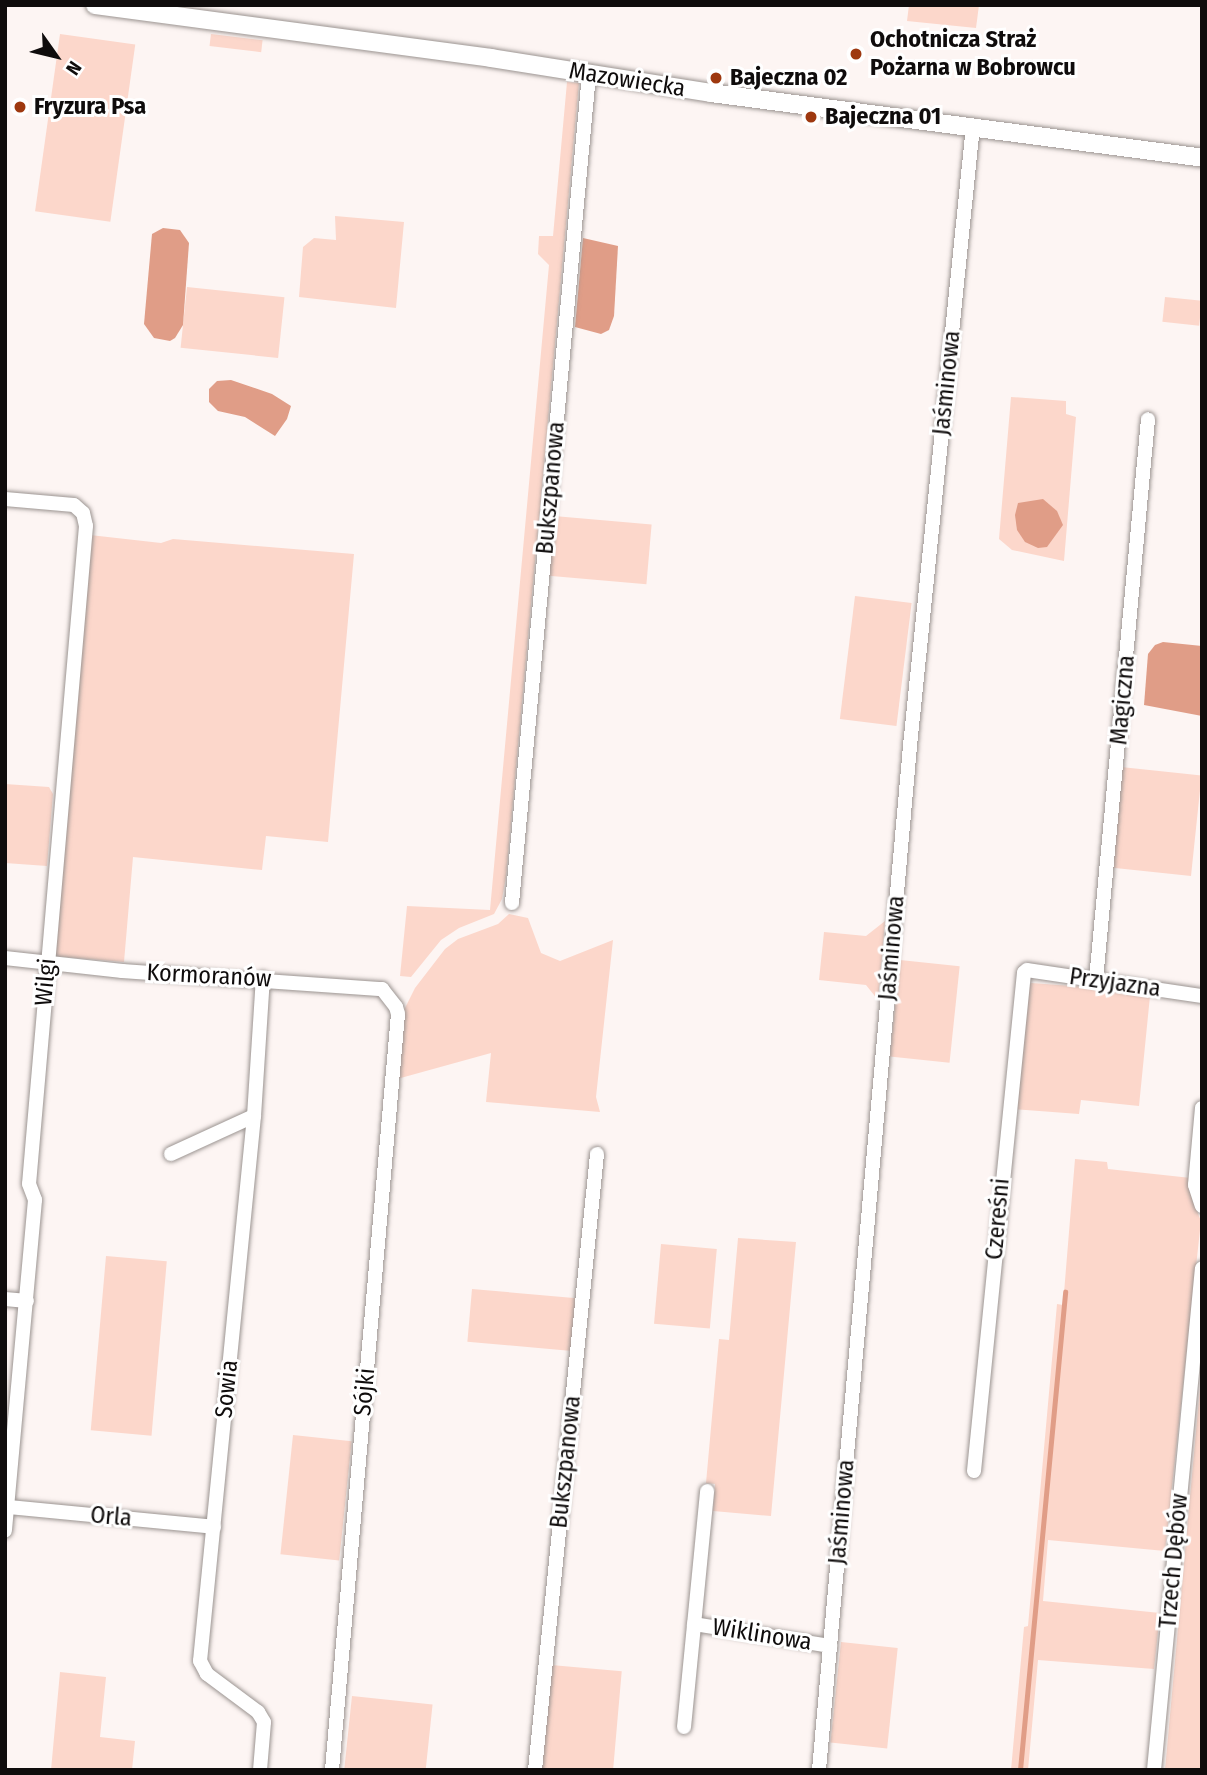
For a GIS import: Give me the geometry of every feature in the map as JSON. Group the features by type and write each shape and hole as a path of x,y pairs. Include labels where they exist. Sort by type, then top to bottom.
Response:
{"street":[{"name":"Mazowiecka","path":"95,5 711,93 1202,158"},
{"name":"Bukszpanowa","path":"512,903 589,74"},
{"name":"Jaśminowa","path":"819,1770 911,736 973,126"},
{"name":"Magiczna","path":"1096,981 1148,419"},
{"name":"Wilgi","path":"5,499 74,505 83,513 86,526 29,1184 35,1200 5,1531"},
{"name":"Kormoranów","path":"5,958 122,971 264,978 382,989 392,998 398,1014"},
{"name":"Przyjazna","path":"1027,970 1202,996"},
{"name":"Czereśni","path":"974,1471 1021,979 1027,970"},
{"name":"Sowia","path":"260,1770 264,1722 258,1712 208,1674 200,1661 254,1115 264,978"},
{"name":"Sójki","path":"332,1770 398,1014"},
{"path":"1202,1108 1195,1185 1202,1206"},
{"path":"170,1154 254,1115"},
{"name":"Bukszpanowa","path":"535,1770 597,1154"},
{"name":"Trzech Dębów","path":"1154,1770 1202,1268"},
{"path":"5,1299 27,1301"},
{"name":"Wiklinowa","path":"684,1727 707,1491"},
{"name":"Orla","path":"8,1507 214,1527"},
{"name":"Wiklinowa","path":"694,1624 830,1646"}],"shaded area":[{"path":"909,5 979,5 976,28 907,21"},
{"path":"60,34 135,45 110,222 35,211"},
{"path":"211,34 263,40 261,52 210,46"},
{"path":"567,82 579,83 502,899 494,914 459,928 441,940 411,977 400,976 407,906 490,910 549,265 538,254 539,236 553,236"},
{"path":"335,216 404,222 396,308 299,297 303,247 314,238 336,240"},
{"path":"163,228 180,230 189,243 183,325 170,341 154,338 144,324 152,234"},
{"path":"583,238 618,246 614,316 609,330 601,334 575,327"},
{"path":"187,287 284,297 278,358 181,348"},
{"path":"1165,297 1202,301 1199,326 1162,322"},
{"path":"231,380 272,394 291,406 287,419 275,436 245,417 218,411 209,402 209,389 217,381"},
{"path":"1011,397 1066,401 1066,414 1076,417 1064,561 1012,550 999,539"},
{"path":"1043,499 1057,511 1063,525 1047,547 1038,548 1025,542 1017,530 1015,515 1018,503"},
{"path":"554,516 652,525 646,584 549,576"},
{"path":"90,535 161,543 173,539 354,554 328,842 266,836 262,870 133,857 124,962 52,956"},
{"path":"855,596 912,603 896,726 840,719"},
{"path":"1163,642 1202,646 1202,716 1144,705 1148,654 1155,645"},
{"path":"1121,767 1202,775 1191,876 1110,867"},
{"path":"5,784 49,787 53,794 47,866 5,863"},
{"path":"509,914 528,918 541,953 560,961 613,940 596,1097 600,1112 486,1102 491,1053 397,1079 403,1012 415,988 445,949 458,939 498,924"},
{"path":"885,921 878,1000 866,985 819,980 824,932 866,936"},
{"path":"900,960 960,966 950,1063 890,1056"},
{"path":"1031,983 1113,989 1150,996 1139,1106 1081,1100 1079,1114 1014,1109 1023,995"},
{"path":"1075,1159 1107,1162 1108,1169 1191,1178 1192,1199 1201,1221 1165,1551 1048,1540 1043,1601 1160,1613 1154,1669 1038,1660 1028,1770 1011,1770 1024,1627 1028,1626 1057,1304 1063,1305"},
{"path":"738,1238 796,1242 771,1516 713,1511 715,1484 706,1483 719,1339 729,1340"},
{"path":"661,1244 717,1249 710,1329 654,1324"},
{"path":"106,1256 167,1261 152,1436 91,1430"},
{"path":"472,1289 577,1298 572,1351 467,1342"},
{"path":"1202,1366 1202,1770 1165,1770"},
{"path":"293,1435 352,1441 339,1561 280,1554"},
{"path":"841,1642 898,1648 887,1748 830,1742"},
{"path":"551,1665 622,1671 613,1770 542,1770"},
{"path":"60,1672 106,1677 100,1737 135,1741 132,1770 51,1770"},
{"path":"352,1696 433,1704 426,1770 344,1770"}],"waterway":[{"path":"1020,1770 1065,1292"}],"place":[{"name":"Ochotnicza Straż Pożarna w Bobrowcu","path":"856,54"},
{"name":"Bajeczna 02","path":"716,78"},
{"name":"Fryzura Psa","path":"20,107"},
{"name":"Bajeczna 01","path":"811,117"}]}
